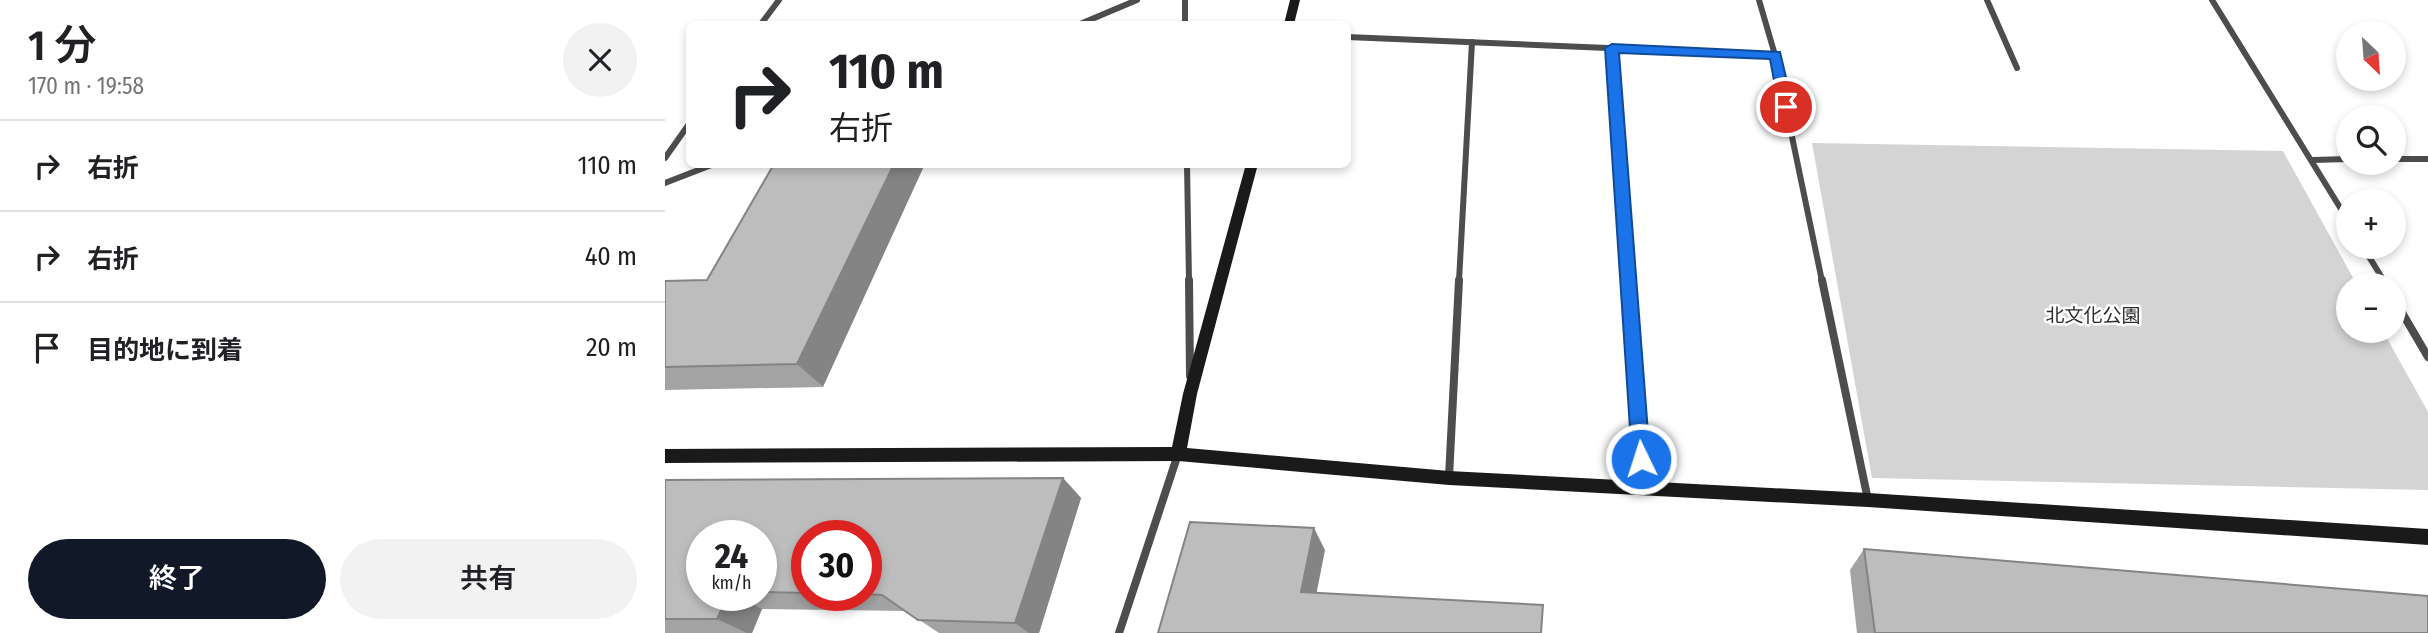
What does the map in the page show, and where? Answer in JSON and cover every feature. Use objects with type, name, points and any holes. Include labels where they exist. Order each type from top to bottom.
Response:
[{"type":"street","points":[[763,21],[779,0]]},
{"type":"street","points":[[1087,21],[1137,0]]},
{"type":"street","points":[[1185,0],[1185,21]]},
{"type":"street","points":[[1290,21],[1295,0]]},
{"type":"street","points":[[1759,0],[1775,55],[1868,500]]},
{"type":"street","points":[[1987,0],[2017,68]]},
{"type":"street","points":[[2213,0],[2336,200]]},
{"type":"street","points":[[1351,37],[1775,55]]},
{"type":"street","points":[[1449,478],[1472,42]]},
{"type":"street","points":[[1612,48],[1643,486]]},
{"type":"street","points":[[665,158],[686,128]]},
{"type":"street","points":[[2312,160],[2336,159]]},
{"type":"street","points":[[2406,159],[2428,159]]},
{"type":"street","points":[[665,183],[704,168]]},
{"type":"street","points":[[1187,168],[1190,394]]},
{"type":"street","points":[[1119,633],[1178,454],[1190,394],[1251,168]]},
{"type":"street","points":[[2406,319],[2428,357]]},
{"type":"street","points":[[665,456],[1178,454],[1449,478],[1643,486],[2428,537]]},
{"type":"green space","name":"北文化公園","points":[[1812,143],[2283,151],[2336,247],[2336,259],[2343,259],[2350,273],[2336,273],[2336,343],[2390,343],[2428,412],[2428,490],[1872,478]]},
{"type":"building","points":[[772,168],[892,168],[797,364],[665,367],[665,281],[707,280]]},
{"type":"building","points":[[1063,478],[1015,623],[918,620],[882,595],[882,520],[791,520],[791,593],[777,592],[777,520],[686,520],[686,611],[721,611],[717,619],[665,619],[665,480]]},
{"type":"building","points":[[1190,522],[1314,528],[1301,592],[1543,605],[1541,633],[1158,633]]},
{"type":"building","points":[[1864,549],[2428,596],[2428,633],[1875,633]]},
{"type":"route","points":[[1641,459],[1612,48],[1775,55],[1786,107]]}]
